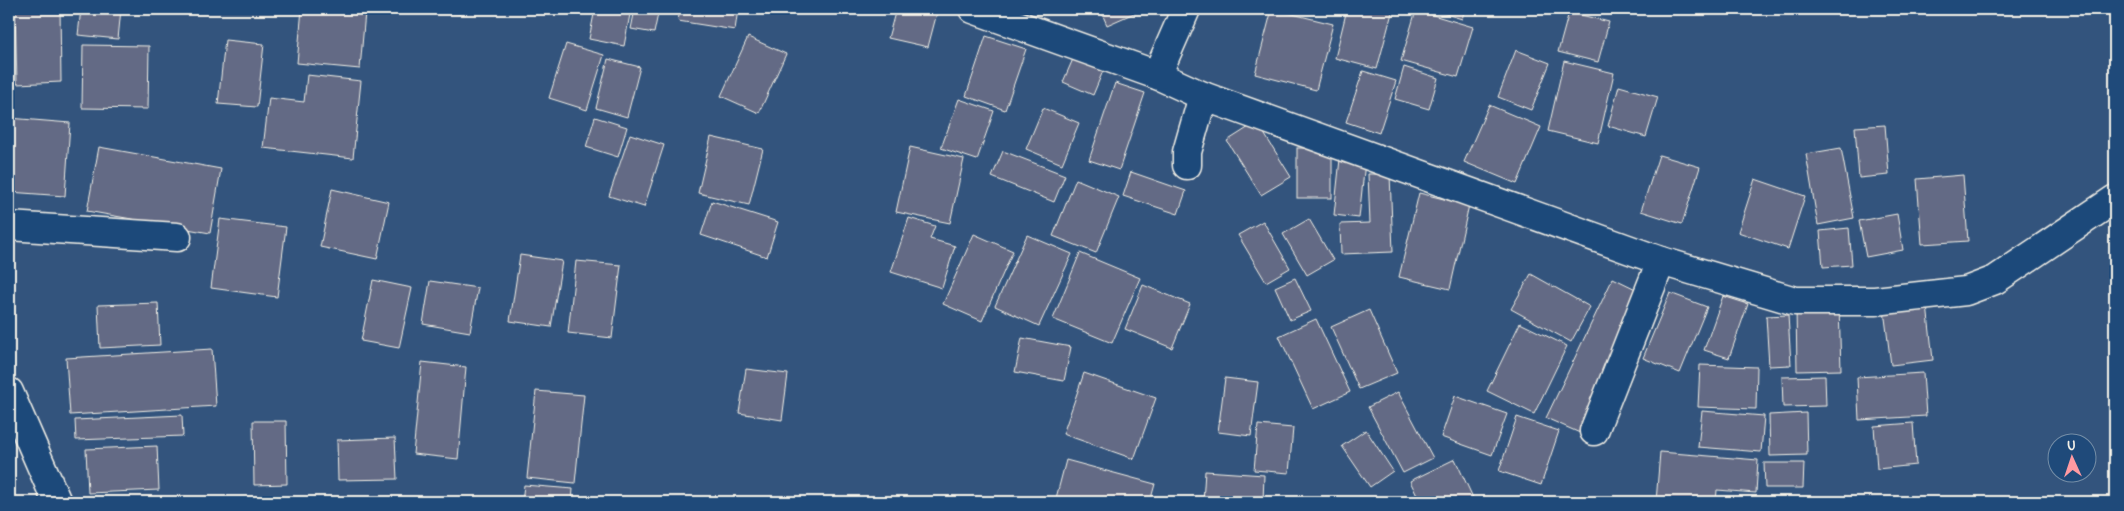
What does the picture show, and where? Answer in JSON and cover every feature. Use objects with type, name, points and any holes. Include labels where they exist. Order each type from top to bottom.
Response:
[{"type":"street","points":[[973,9],[1157,75],[1203,96],[1661,261],[1795,301],[1875,302],[1927,297],[1966,290],[1995,280],[2115,199]]},
{"type":"street","points":[[1157,75],[1186,9]]},
{"type":"street","points":[[1187,165],[1186,152],[1203,96]]},
{"type":"street","points":[[9,226],[177,237]]},
{"type":"street","points":[[1594,431],[1661,261]]},
{"type":"street","points":[[9,392],[57,502]]},
{"type":"building","points":[[15,9],[60,9],[61,82],[17,84]]},
{"type":"building","points":[[81,9],[121,9],[118,39],[78,35]]},
{"type":"building","points":[[302,9],[365,12],[360,69],[297,63]]},
{"type":"building","points":[[415,9],[461,9],[460,14]]},
{"type":"building","points":[[595,9],[631,9],[624,46],[589,39]]},
{"type":"building","points":[[635,9],[659,9],[654,33],[631,29]]},
{"type":"building","points":[[680,9],[738,9],[735,30],[678,21]]},
{"type":"building","points":[[896,9],[938,9],[928,47],[888,38]]},
{"type":"building","points":[[1100,9],[1140,9],[1141,10],[1107,25]]},
{"type":"building","points":[[1272,9],[1333,24],[1316,90],[1255,74]]},
{"type":"building","points":[[1347,9],[1393,9],[1377,69],[1335,58]]},
{"type":"building","points":[[1430,9],[1465,9],[1462,19]]},
{"type":"building","points":[[1416,10],[1473,27],[1458,77],[1401,61]]},
{"type":"building","points":[[1569,12],[1609,22],[1598,62],[1558,52]]},
{"type":"building","points":[[986,36],[1026,49],[1005,110],[966,96]]},
{"type":"building","points":[[748,37],[786,54],[759,113],[721,96]]},
{"type":"building","points":[[225,40],[264,44],[257,107],[218,104]]},
{"type":"building","points":[[566,44],[604,55],[587,110],[549,98]]},
{"type":"building","points":[[83,45],[149,46],[148,109],[82,108]]},
{"type":"building","points":[[1516,50],[1550,63],[1531,110],[1498,97]]},
{"type":"building","points":[[608,59],[640,67],[627,117],[596,108]]},
{"type":"building","points":[[1073,59],[1103,71],[1093,95],[1063,82]]},
{"type":"building","points":[[1564,61],[1614,73],[1598,143],[1548,131]]},
{"type":"building","points":[[1404,67],[1438,78],[1429,109],[1395,99]]},
{"type":"building","points":[[1363,71],[1396,81],[1379,133],[1346,122]]},
{"type":"building","points":[[307,75],[361,81],[353,158],[263,148],[269,98],[304,102]]},
{"type":"building","points":[[1115,83],[1145,93],[1119,170],[1089,160]]},
{"type":"building","points":[[1619,86],[1658,97],[1646,137],[1608,126]]},
{"type":"building","points":[[959,99],[994,111],[977,160],[941,148]]},
{"type":"building","points":[[1489,105],[1541,127],[1517,184],[1464,162]]},
{"type":"building","points":[[1043,108],[1079,123],[1062,164],[1026,149]]},
{"type":"building","points":[[595,117],[627,127],[618,157],[586,147]]},
{"type":"building","points":[[9,118],[70,123],[65,196],[9,192]]},
{"type":"building","points":[[1257,122],[1291,177],[1261,195],[1227,141]]},
{"type":"building","points":[[1885,125],[1889,175],[1859,178],[1855,127]]},
{"type":"building","points":[[630,134],[664,145],[644,207],[609,196]]},
{"type":"building","points":[[711,137],[763,149],[749,205],[698,193]]},
{"type":"building","points":[[99,147],[221,169],[210,233],[87,211]]},
{"type":"building","points":[[910,147],[964,159],[950,223],[896,212]]},
{"type":"building","points":[[1297,148],[1332,148],[1332,198],[1297,198]]},
{"type":"building","points":[[1841,148],[1854,218],[1818,225],[1806,154]]},
{"type":"building","points":[[1003,151],[1065,175],[1054,202],[992,177]]},
{"type":"building","points":[[1659,155],[1700,167],[1682,224],[1641,211]]},
{"type":"building","points":[[1340,159],[1365,162],[1359,218],[1334,215]]},
{"type":"building","points":[[1131,172],[1186,191],[1178,214],[1123,196]]},
{"type":"building","points":[[1368,174],[1390,174],[1393,252],[1341,254],[1340,224],[1370,223]]},
{"type":"building","points":[[1963,175],[1968,241],[1922,244],[1917,179]]},
{"type":"building","points":[[1076,179],[1119,197],[1096,253],[1053,236]]},
{"type":"building","points":[[1755,179],[1805,196],[1788,249],[1738,232]]},
{"type":"building","points":[[332,189],[389,202],[377,259],[320,247]]},
{"type":"building","points":[[1419,193],[1469,205],[1450,289],[1399,277]]},
{"type":"building","points":[[712,201],[778,222],[767,257],[701,235]]},
{"type":"building","points":[[1897,214],[1903,250],[1866,257],[1859,221]]},
{"type":"building","points":[[909,218],[935,226],[930,239],[955,246],[942,288],[891,272]]},
{"type":"building","points":[[220,219],[286,227],[277,297],[211,288]]},
{"type":"building","points":[[1309,219],[1333,260],[1307,275],[1283,234]]},
{"type":"building","points":[[1263,221],[1290,268],[1266,282],[1238,235]]},
{"type":"building","points":[[1849,228],[1852,265],[1823,267],[1820,231]]},
{"type":"building","points":[[974,234],[1013,251],[982,321],[943,304]]},
{"type":"building","points":[[1027,235],[1072,254],[1039,326],[995,306]]},
{"type":"building","points":[[1080,253],[1140,278],[1112,343],[1053,319]]},
{"type":"building","points":[[520,255],[562,261],[551,327],[510,321]]},
{"type":"building","points":[[576,261],[621,265],[612,338],[568,333]]},
{"type":"building","points":[[1531,274],[1590,307],[1571,342],[1511,309]]},
{"type":"building","points":[[1295,278],[1311,311],[1290,320],[1275,287]]},
{"type":"building","points":[[1613,278],[1646,294],[1580,433],[1546,418]]},
{"type":"building","points":[[373,280],[412,288],[399,348],[361,341]]},
{"type":"building","points":[[430,281],[478,288],[470,332],[423,324]]},
{"type":"building","points":[[1143,285],[1190,304],[1172,348],[1125,329]]},
{"type":"building","points":[[1670,293],[1707,307],[1680,373],[1643,358]]},
{"type":"building","points":[[1723,296],[1748,304],[1729,358],[1704,350]]},
{"type":"building","points":[[158,303],[160,345],[100,348],[98,305]]},
{"type":"building","points":[[1927,305],[1933,360],[1891,365],[1884,310]]},
{"type":"building","points":[[1839,306],[1841,370],[1797,371],[1796,307]]},
{"type":"building","points":[[1369,310],[1397,373],[1359,389],[1331,327]]},
{"type":"building","points":[[1788,315],[1791,365],[1769,366],[1766,316]]},
{"type":"building","points":[[1316,319],[1350,392],[1313,409],[1279,336]]},
{"type":"building","points":[[1520,323],[1567,346],[1534,414],[1487,391]]},
{"type":"building","points":[[1022,338],[1071,347],[1064,381],[1015,372]]},
{"type":"building","points":[[212,349],[216,406],[70,415],[66,358]]},
{"type":"building","points":[[422,362],[466,367],[458,459],[413,454]]},
{"type":"building","points":[[1700,365],[1757,367],[1756,409],[1698,407]]},
{"type":"building","points":[[746,369],[788,374],[782,420],[739,413]]},
{"type":"building","points":[[1084,373],[1156,398],[1134,459],[1063,434]]},
{"type":"building","points":[[1923,373],[1926,416],[1859,420],[1857,377]]},
{"type":"building","points":[[1825,376],[1826,406],[1783,407],[1782,377]]},
{"type":"building","points":[[1225,378],[1258,382],[1251,436],[1218,432]]},
{"type":"building","points":[[536,391],[584,395],[575,483],[527,478]]},
{"type":"building","points":[[1398,392],[1433,458],[1403,473],[1368,407]]},
{"type":"building","points":[[1455,396],[1507,414],[1492,455],[1441,437]]},
{"type":"building","points":[[1702,411],[1764,416],[1761,452],[1698,447]]},
{"type":"building","points":[[1806,413],[1807,455],[1770,456],[1769,415]]},
{"type":"building","points":[[182,415],[183,436],[76,440],[75,420]]},
{"type":"building","points":[[1517,417],[1559,431],[1541,485],[1499,471]]},
{"type":"building","points":[[253,421],[286,421],[287,484],[254,485]]},
{"type":"building","points":[[1913,423],[1916,465],[1877,469],[1874,426]]},
{"type":"building","points":[[1258,425],[1293,428],[1289,473],[1254,470]]},
{"type":"building","points":[[1366,430],[1393,471],[1370,487],[1342,446]]},
{"type":"building","points":[[395,438],[397,479],[338,480],[337,440]]},
{"type":"building","points":[[157,446],[159,490],[88,493],[86,449]]},
{"type":"building","points":[[1660,452],[1758,460],[1756,493],[1717,490],[1716,502],[1656,502]]},
{"type":"building","points":[[1455,459],[1475,502],[1420,502],[1410,481]]},
{"type":"building","points":[[1066,460],[1155,484],[1150,502],[1055,502]]},
{"type":"building","points":[[1764,463],[1804,463],[1803,488],[1765,488]]},
{"type":"building","points":[[1205,471],[1264,475],[1263,502],[1203,502]]},
{"type":"building","points":[[524,485],[573,489],[572,502],[522,502]]}]
